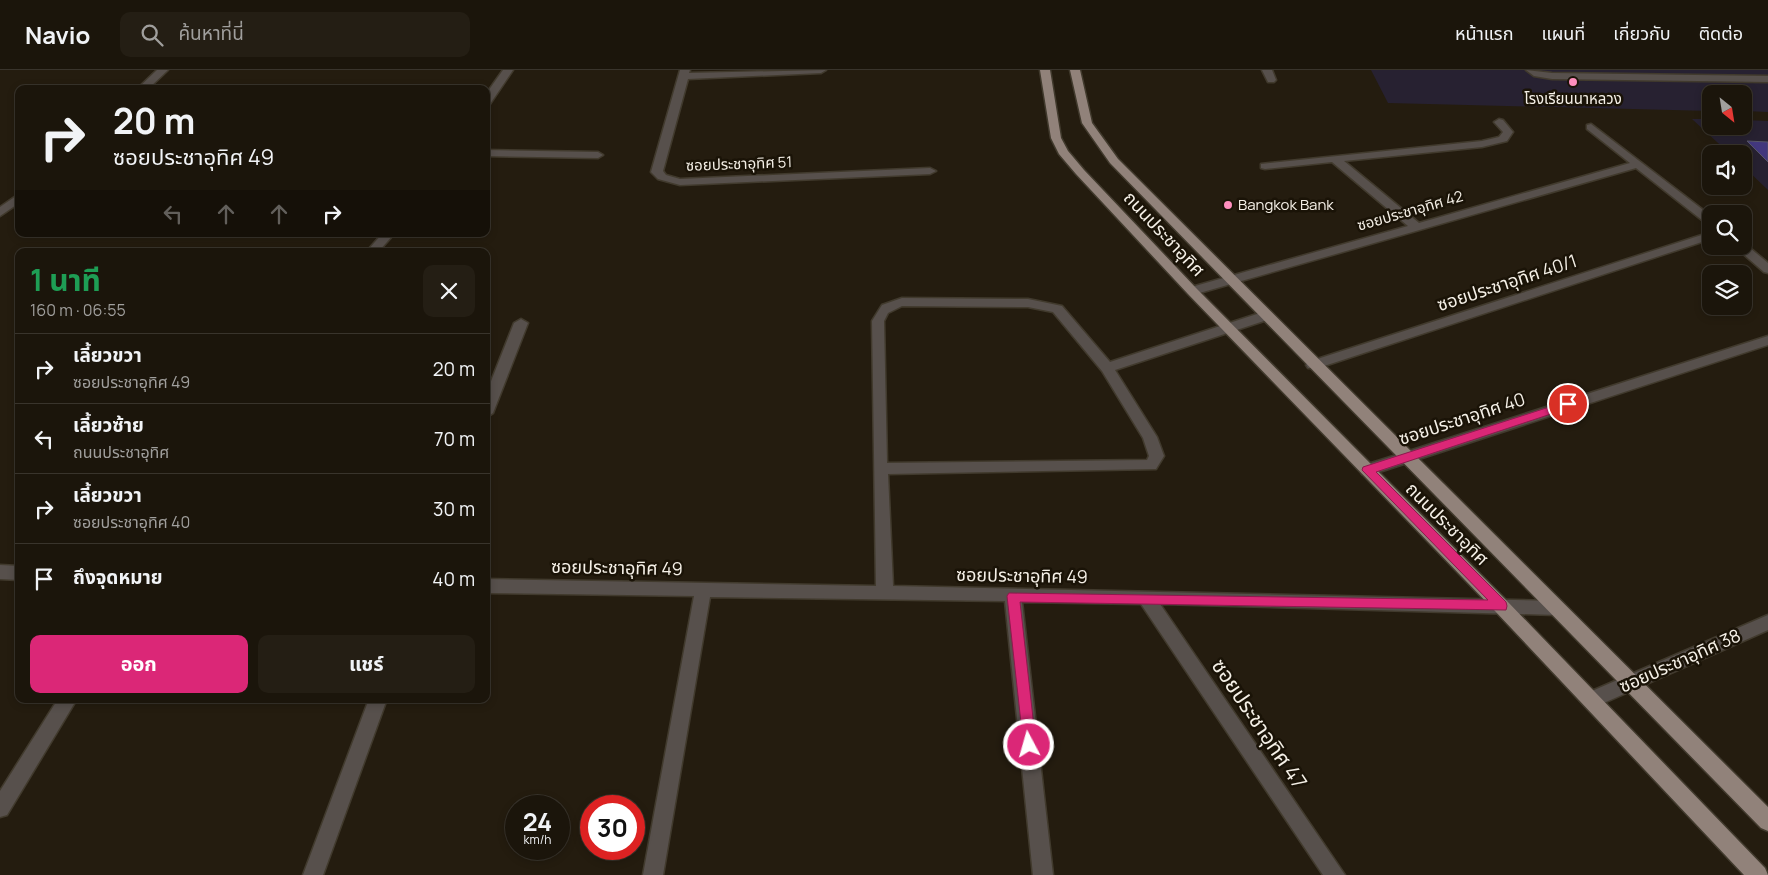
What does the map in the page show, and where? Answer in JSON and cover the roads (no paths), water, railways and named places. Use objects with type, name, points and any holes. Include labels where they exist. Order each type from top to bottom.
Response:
[{"type":"main road","name":"ถนนประชาอุทิศ","points":[[1044,70],[1052,124],[1063,152],[1192,291],[1501,606],[1758,875]]},
{"type":"main road","name":"ถนนประชาอุทิศ","points":[[1075,70],[1082,108],[1094,135],[1114,162],[1264,316],[1557,608],[1768,822]]},
{"type":"street","points":[[146,85],[163,70]]},
{"type":"street","points":[[490,96],[508,70]]},
{"type":"street","points":[[684,73],[821,70]]},
{"type":"street","points":[[1267,70],[1271,80]]},
{"type":"street","points":[[1531,70],[1537,74],[1552,76],[1768,79]]},
{"type":"street","name":"ซอยประชาอุทิศ 51","points":[[684,73],[657,172],[662,177],[680,182],[930,171]]},
{"type":"street","points":[[1265,166],[1497,142],[1504,139],[1508,132],[1499,122]]},
{"type":"street","points":[[1591,126],[1702,215]]},
{"type":"street","points":[[490,153],[598,156]]},
{"type":"street","points":[[1335,159],[1416,226]]},
{"type":"street","name":"ซอยประชาอุทิศ 42","points":[[1192,291],[1638,164]]},
{"type":"street","points":[[0,213],[15,200]]},
{"type":"street","points":[[376,248],[385,237]]},
{"type":"street","name":"ซอยประชาอุทิศ 40/1","points":[[1313,364],[1702,238]]},
{"type":"street","points":[[1751,255],[1768,269]]},
{"type":"street","points":[[880,469],[1152,465],[1157,456],[1150,437],[1107,368],[1063,313],[1048,306],[1028,303],[902,302],[888,307],[880,312],[878,321],[880,469],[885,593]]},
{"type":"street","points":[[1107,368],[1264,316]]},
{"type":"street","points":[[490,403],[521,323]]},
{"type":"street","name":"ซอยประชาอุทิศ 40","points":[[1368,470],[1768,340]]},
{"type":"street","points":[[0,572],[15,572]]},
{"type":"street","name":"ซอยประชาอุทิศ 49","points":[[490,586],[1146,597],[1557,608]]},
{"type":"street","points":[[653,875],[704,590]]},
{"type":"street","points":[[1013,596],[1043,875]]},
{"type":"street","name":"ซอยประชาอุทิศ 47","points":[[1146,597],[1335,875]]},
{"type":"street","name":"ซอยประชาอุทิศ 38","points":[[1591,700],[1768,622]]},
{"type":"street","points":[[0,808],[66,703]]},
{"type":"street","points":[[313,875],[377,703]]},
{"type":"place","name":"โรงเรียนนาหลวง","points":[[1573,82]]},
{"type":"place","name":"Bangkok Bank","points":[[1228,205]]}]
